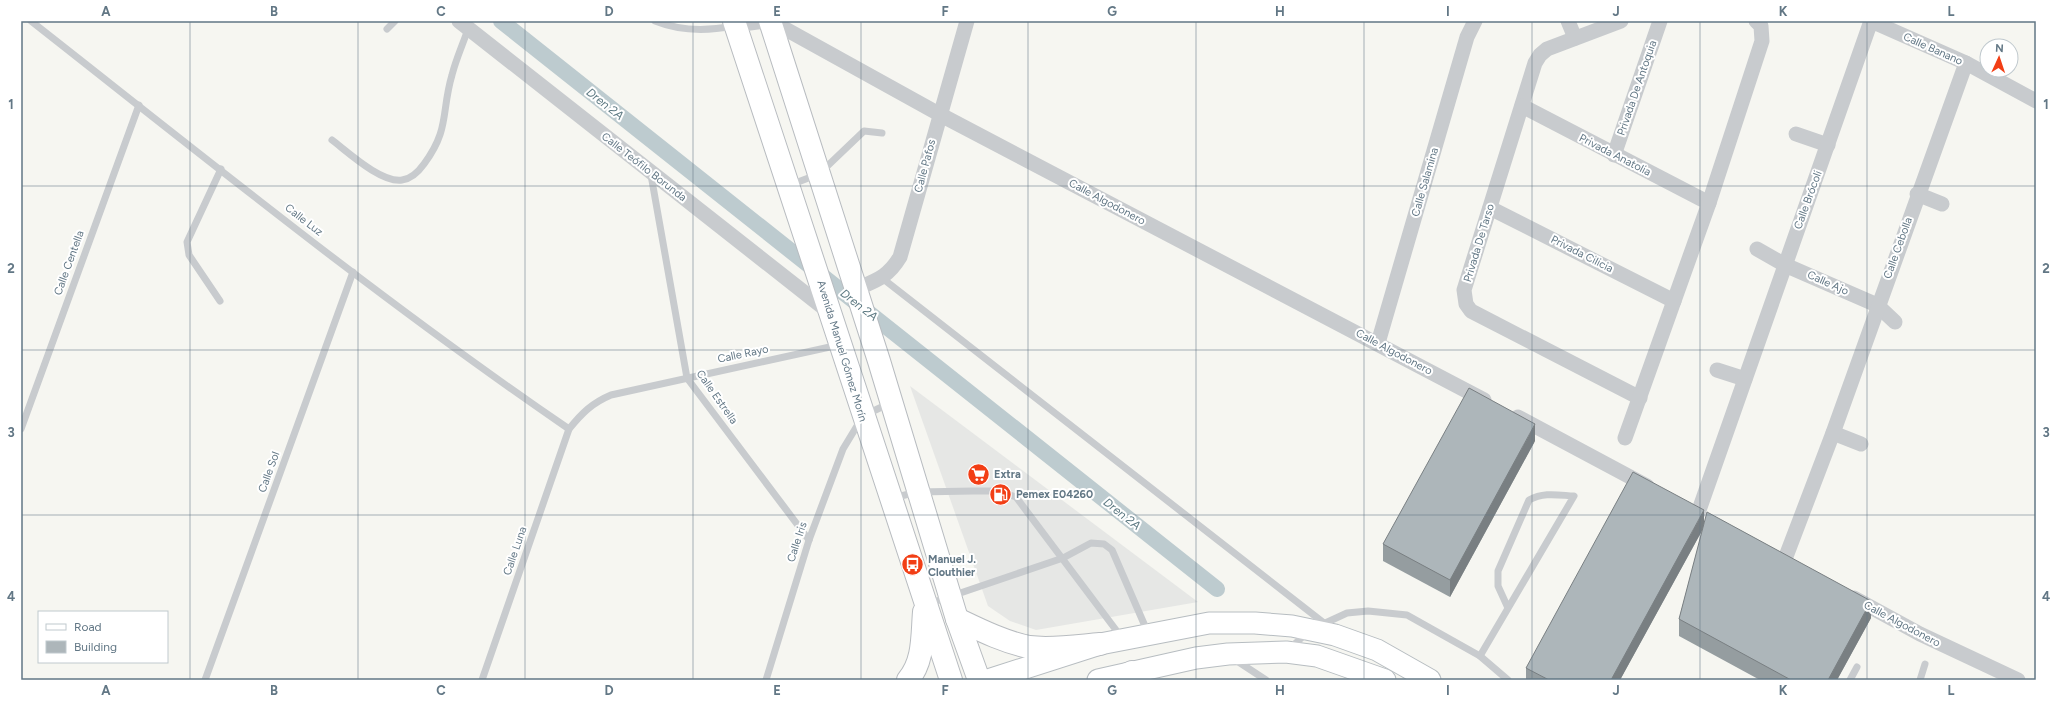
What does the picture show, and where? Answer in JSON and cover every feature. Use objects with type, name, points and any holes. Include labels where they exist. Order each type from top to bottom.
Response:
[{"type":"main road","points":[[771,21],[879,361],[957,619],[979,680]]},
{"type":"main road","name":"Avenida Manuel Gómez Morín","points":[[734,23],[819,276],[839,345],[951,680]]},
{"type":"main road","points":[[908,680],[914,673],[921,658],[925,605]]},
{"type":"main road","points":[[957,619],[993,636],[1029,647],[1052,648],[1100,644],[1209,623],[1255,623],[1317,627],[1377,650],[1430,680]]},
{"type":"main road","points":[[988,680],[1100,644]]},
{"type":"main road","points":[[1098,680],[1124,676],[1196,658],[1228,654],[1286,652],[1317,656],[1385,680]]},
{"type":"street","points":[[734,23],[766,21]]},
{"type":"street","name":"Calle Algodonero","points":[[771,21],[940,114],[1663,494]]},
{"type":"street","name":"Calle Pafos","points":[[858,296],[892,270],[900,257],[967,21]]},
{"type":"street","name":"Calle Salamina","points":[[1378,343],[1467,37],[1475,21]]},
{"type":"street","points":[[1568,21],[1575,38]]},
{"type":"street","name":"Privada De Tarso","points":[[1621,21],[1594,25],[1575,38],[1547,49],[1540,55],[1535,63],[1464,290],[1466,304],[1471,311],[1640,398]]},
{"type":"street","name":"Privada De Antoquia","points":[[1614,154],[1660,21]]},
{"type":"street","points":[[1626,438],[1708,203],[1762,41],[1761,26],[1756,21]]},
{"type":"street","name":"Calle Banano","points":[[1871,21],[1966,63],[2036,102]]},
{"type":"street","name":"Calle Brócoli","points":[[1698,513],[1871,21]]},
{"type":"street","name":"Calle Teófilo Borunda","points":[[464,25],[829,312]]},
{"type":"street","name":"Calle Cebolla","points":[[1771,552],[1791,563],[1832,433],[1917,194],[1966,63]]},
{"type":"street","name":"Privada Anatolia","points":[[1522,106],[1708,203]]},
{"type":"street","points":[[1796,134],[1828,145]]},
{"type":"street","points":[[1917,194],[1942,204]]},
{"type":"street","name":"Privada Cilicia","points":[[1490,208],[1674,301]]},
{"type":"street","name":"Calle Ajo","points":[[1757,249],[1785,265],[1877,305],[1895,322]]},
{"type":"street","points":[[1718,370],[1745,379]]},
{"type":"street","points":[[1832,433],[1861,444]]},
{"type":"street","points":[[1684,505],[1711,520]]},
{"type":"street","name":"Calle Algodonero","points":[[1842,591],[1920,634],[2018,680]]},
{"type":"lane","name":"Calle Luz","points":[[31,21],[353,272],[524,398],[569,429]]},
{"type":"lane","points":[[387,29],[395,21]]},
{"type":"lane","points":[[656,21],[663,24],[699,30],[716,30],[734,23]]},
{"type":"lane","points":[[332,140],[370,169],[387,177],[402,180],[419,171],[435,149],[442,135],[452,75],[464,25]]},
{"type":"lane","name":"Calle Centella","points":[[21,429],[139,105]]},
{"type":"lane","points":[[789,186],[820,174],[860,134],[870,130],[882,133]]},
{"type":"lane","points":[[220,301],[189,255],[188,242],[221,169]]},
{"type":"lane","name":"Calle Estrella","points":[[651,172],[687,378],[808,540]]},
{"type":"lane","name":"Calle Sol","points":[[205,680],[353,272]]},
{"type":"lane","points":[[882,278],[1317,627]]},
{"type":"lane","name":"Calle Rayo","points":[[569,429],[582,412],[596,402],[611,395],[839,345]]},
{"type":"lane","points":[[863,416],[891,402]]},
{"type":"lane","name":"Calle Iris","points":[[766,680],[808,540],[843,450],[863,416]]},
{"type":"lane","name":"Calle Luna","points":[[482,680],[569,429]]},
{"type":"lane","points":[[890,498],[918,492],[998,491],[1016,497],[1124,640]]},
{"type":"lane","points":[[1480,656],[1574,496],[1548,494],[1538,495],[1528,500],[1498,571],[1498,586],[1508,608]]},
{"type":"lane","points":[[925,605],[1063,558],[1091,543],[1104,544],[1112,550],[1149,635]]},
{"type":"lane","points":[[1286,652],[1317,627],[1347,613],[1368,611],[1407,615],[1480,656],[1508,680]]},
{"type":"lane","points":[[1228,654],[1266,680]]},
{"type":"lane","points":[[1920,680],[1925,664]]},
{"type":"lane","points":[[1850,680],[1857,667]]},
{"type":"shaded area","name":"Pemex E04260","points":[[910,386],[1198,602],[1036,630],[1010,621],[988,606]]},
{"type":"building","points":[[1469,388],[1535,424],[1450,580],[1383,544]]},
{"type":"building","points":[[1633,472],[1704,510],[1611,680],[1549,680],[1526,668]]},
{"type":"building","points":[[1707,512],[1871,601],[1828,680],[1791,680],[1679,619]]},
{"type":"waterway","name":"Dren 2A","points":[[501,21],[1217,589]]},
{"type":"place","name":"Extra","points":[[978,474]]},
{"type":"place","name":"Pemex E04260","points":[[1001,494]]},
{"type":"place","name":"Manuel J. Clouthier","points":[[912,565]]}]
